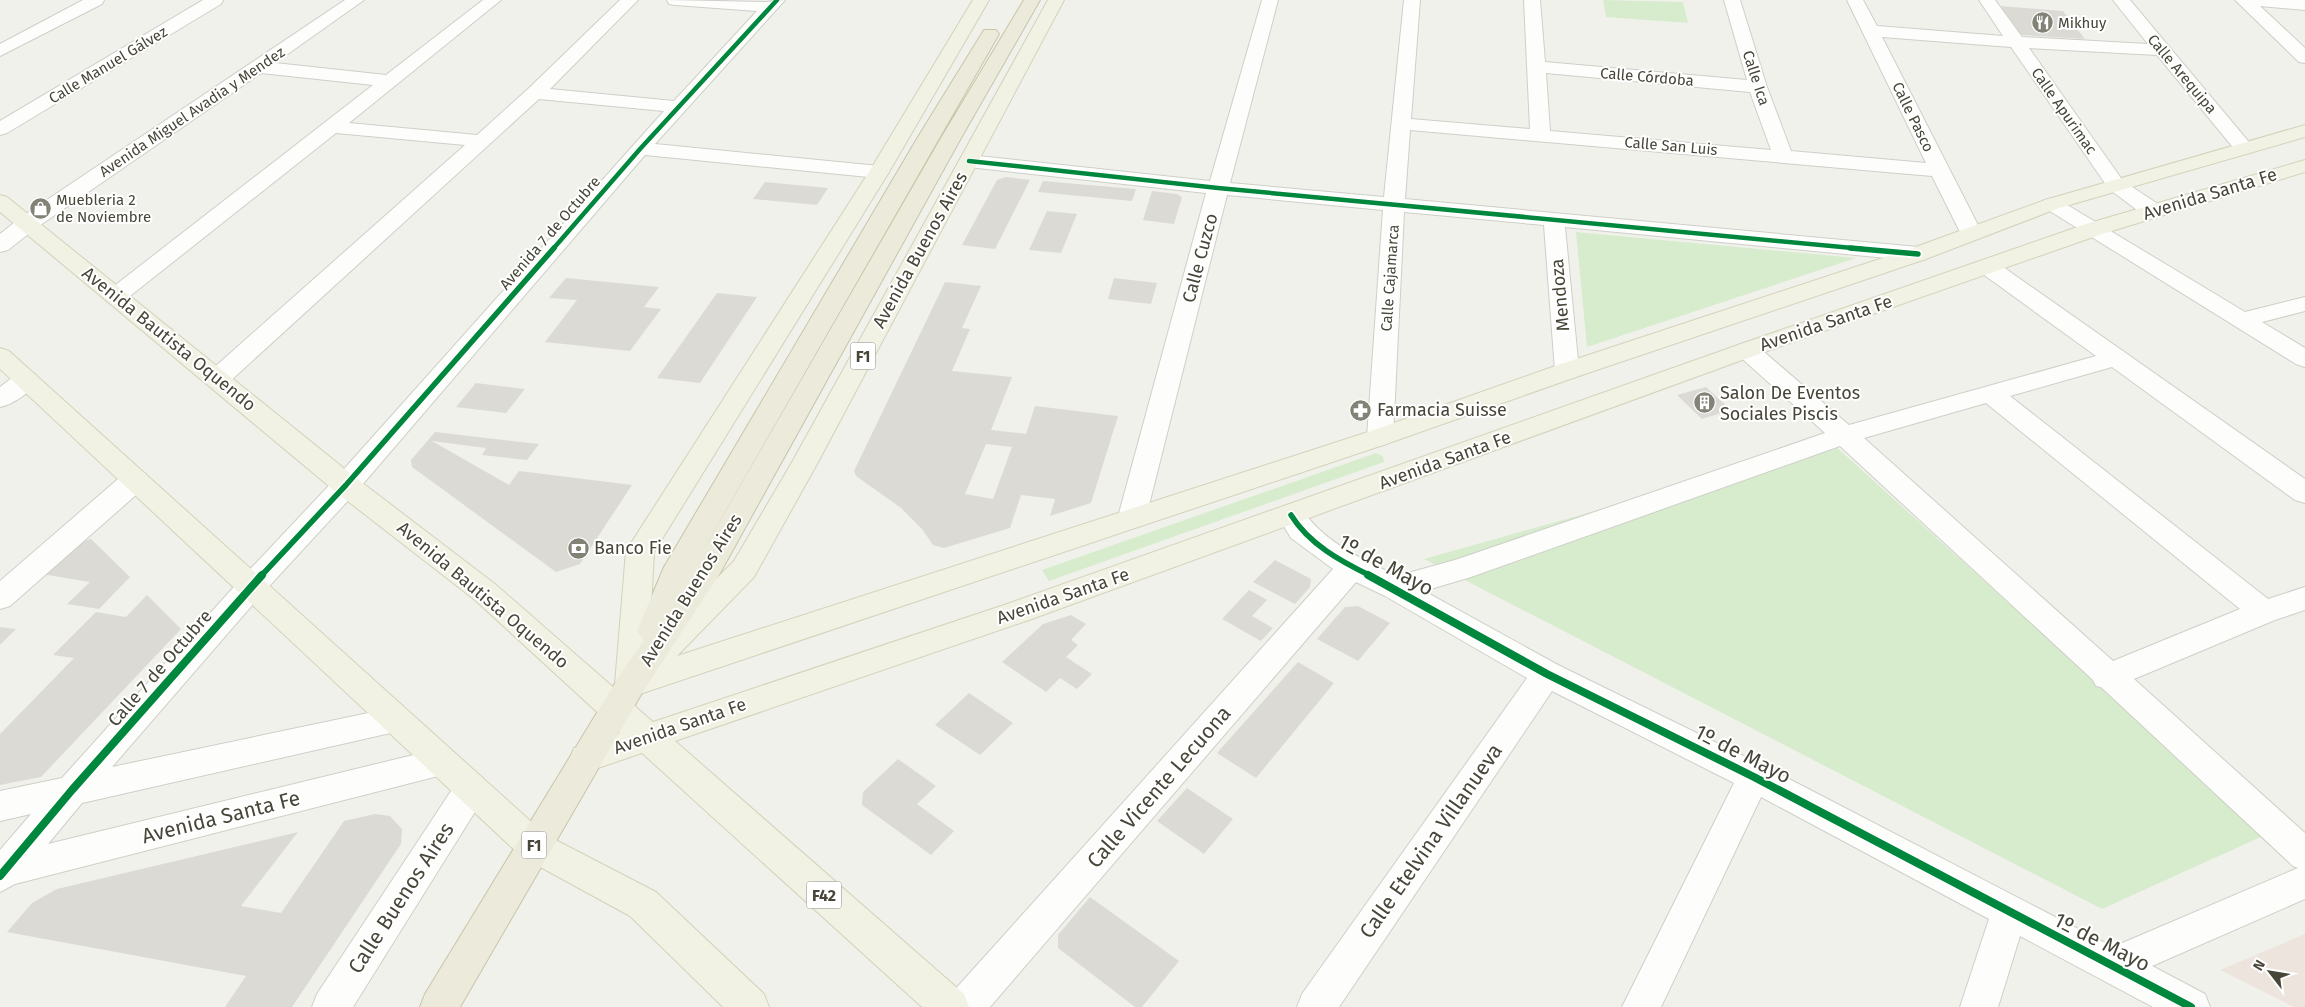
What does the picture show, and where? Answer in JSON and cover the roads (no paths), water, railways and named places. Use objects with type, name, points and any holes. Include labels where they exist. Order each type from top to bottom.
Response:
[{"type":"highway","name":"Avenida Buenos Aires","points":[[624,696],[678,567],[928,137],[1011,0]]},
{"type":"highway","name":"Avenida Buenos Aires","points":[[439,1007],[624,696],[709,567],[951,138],[1032,0]]},
{"type":"main road","name":"Avenida Buenos Aires","points":[[624,696],[640,551],[879,172],[981,0]]},
{"type":"main road","name":"Avenida Buenos Aires","points":[[624,696],[744,569],[804,464],[1056,0]]},
{"type":"main road","name":"Avenida Santa Fe","points":[[624,696],[1132,517],[1380,437],[1567,371],[1918,254],[2052,204],[2305,131]]},
{"type":"main road","name":"Avenida Santa Fe","points":[[586,758],[1018,612],[1747,350],[2094,229],[2305,166]]},
{"type":"main road","name":"Avenida Bautista Oquendo","points":[[0,201],[346,485],[624,696],[647,736],[950,1007]]},
{"type":"main road","points":[[0,356],[534,846],[643,904],[750,1007]]},
{"type":"street","points":[[0,51],[96,0]]},
{"type":"street","name":"Calle Manuel Gálvez","points":[[0,129],[215,0]]},
{"type":"street","name":"Avenida Miguel Avadia y Mendez","points":[[0,245],[28,223],[356,0]]},
{"type":"street","points":[[116,296],[493,0]]},
{"type":"street","points":[[218,378],[535,94],[630,0]]},
{"type":"street","points":[[675,0],[774,4]]},
{"type":"street","name":"Calle Cuzco","points":[[1132,517],[1218,188],[1270,0]]},
{"type":"street","name":"Calle Cajamarca","points":[[1380,437],[1394,204],[1403,124],[1412,0]]},
{"type":"street","points":[[1532,0],[1540,134]]},
{"type":"street","name":"Calle Ica","points":[[1732,0],[1758,88],[1783,156]]},
{"type":"street","name":"Calle Pasco","points":[[1854,0],[1971,233]]},
{"type":"street","name":"Calle Apurimac","points":[[1987,0],[2116,186],[2153,210]]},
{"type":"street","name":"Calle Arequipa","points":[[2121,0],[2243,148]]},
{"type":"street","points":[[2243,0],[2305,5]]},
{"type":"street","points":[[2243,0],[2305,58]]},
{"type":"street","name":"Avenida 7 de Octubre","points":[[346,485],[640,149],[774,4]]},
{"type":"street","points":[[1870,31],[2162,50]]},
{"type":"street","name":"Calle Córdoba","points":[[1536,67],[1758,88]]},
{"type":"street","points":[[258,68],[390,81]]},
{"type":"street","points":[[535,94],[680,107]]},
{"type":"street","name":"Calle San Luis","points":[[1403,124],[1540,134],[1939,170]]},
{"type":"street","points":[[333,126],[482,141]]},
{"type":"street","points":[[640,149],[879,172]]},
{"type":"street","points":[[969,161],[1218,188],[1918,254]]},
{"type":"street","points":[[2052,204],[2305,359]]},
{"type":"street","name":"Mendoza","points":[[1554,219],[1567,371]]},
{"type":"street","points":[[1988,267],[2305,493]]},
{"type":"street","points":[[2243,320],[2305,304]]},
{"type":"street","points":[[1747,350],[1844,435],[2107,677],[2305,855]]},
{"type":"street","points":[[1395,588],[1461,570],[1844,435],[2116,358]]},
{"type":"street","points":[[0,399],[26,380]]},
{"type":"street","points":[[1991,394],[2264,612]]},
{"type":"street","points":[[0,598],[135,480]]},
{"type":"street","name":"Calle 7 de Octubre","points":[[1,873],[251,587],[346,485]]},
{"type":"street","name":"1º de Mayo","points":[[1291,515],[1301,531],[1318,545],[1352,567],[1395,588],[1547,674],[1754,777],[2009,913],[2114,965],[2192,1007]]},
{"type":"street","name":"Calle Vicente Lecuona","points":[[965,1007],[1352,567]]},
{"type":"street","points":[[2107,677],[2264,612],[2305,598]]},
{"type":"street","name":"Calle Etelvina Villanueva","points":[[1316,1007],[1547,674]]},
{"type":"street","points":[[0,806],[397,720]]},
{"type":"street","name":"Avenida Santa Fe","points":[[1,873],[442,762]]},
{"type":"street","points":[[1641,1007],[1754,777]]},
{"type":"street","name":"Calle Buenos Aires","points":[[331,1007],[471,789]]},
{"type":"street","points":[[2114,965],[2305,882]]},
{"type":"street","points":[[1979,1007],[2009,913]]},
{"type":"place","name":"Mikhuy","points":[[2042,23]]},
{"type":"place","name":"Muebleria 2 de Noviembre","points":[[40,209]]},
{"type":"place","name":"Salon De Eventos Sociales Piscis","points":[[1704,403]]},
{"type":"place","name":"Farmacia Suisse","points":[[1361,410]]},
{"type":"place","name":"Banco Fie","points":[[578,548]]}]
